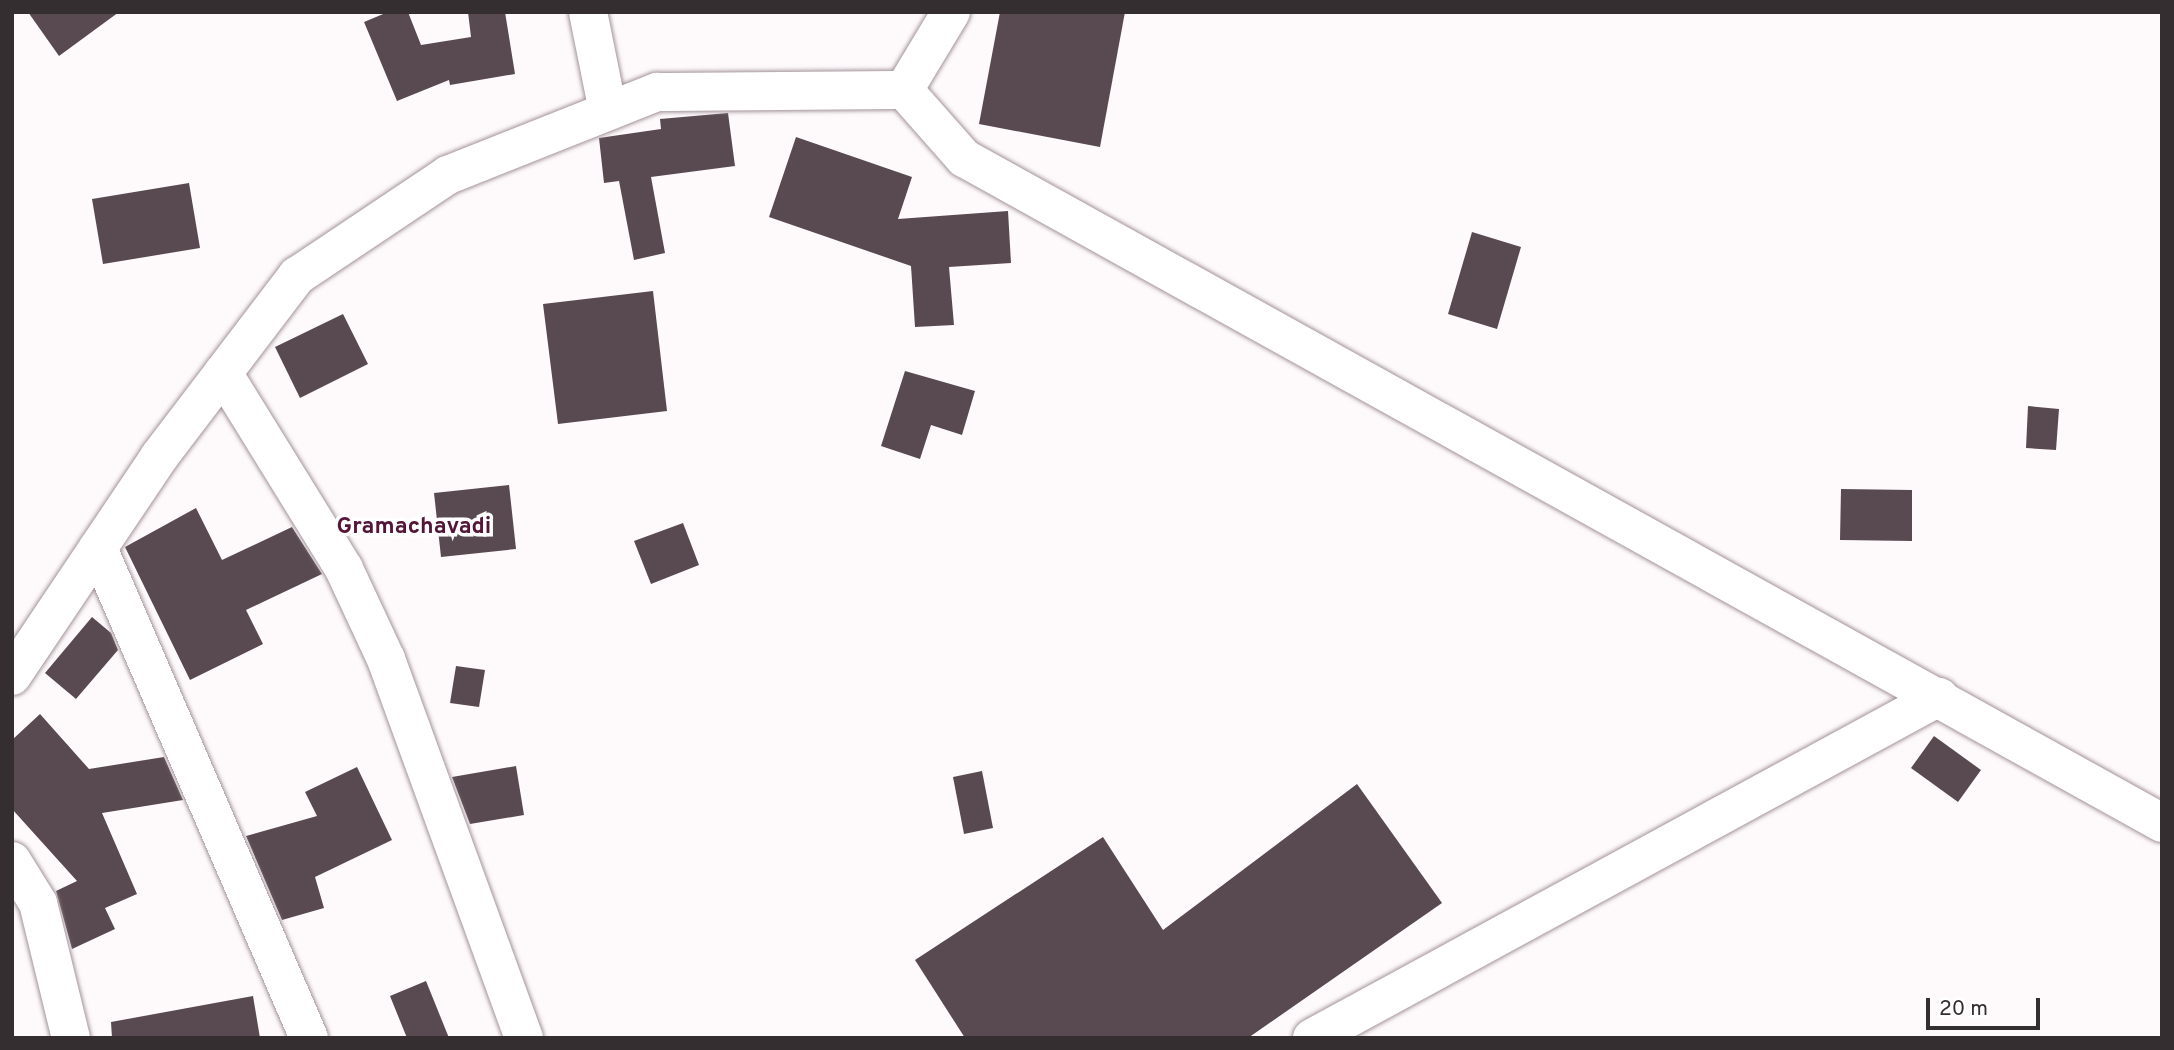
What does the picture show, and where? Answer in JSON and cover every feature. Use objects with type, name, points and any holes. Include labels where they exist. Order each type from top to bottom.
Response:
[{"type":"street","points":[[588,12],[608,111]]},
{"type":"street","points":[[904,90],[951,12]]},
{"type":"street","points":[[12,676],[98,548],[223,373],[297,276],[448,175],[657,92],[904,90],[964,158],[2162,823]]},
{"type":"street","points":[[223,373],[344,569],[386,659],[524,1038]]},
{"type":"street","points":[[98,548],[309,1038]]},
{"type":"street","points":[[1312,1038],[1939,697]]},
{"type":"street","points":[[12,861],[38,903],[71,1038]]},
{"type":"building","points":[[28,12],[119,12],[59,56]]},
{"type":"building","points":[[388,12],[408,12],[421,45],[471,37],[468,12],[505,12],[515,74],[450,85],[449,80],[397,101],[364,22]]},
{"type":"building","points":[[1000,12],[1125,12],[1100,147],[979,124]]},
{"type":"building","points":[[728,113],[735,166],[651,177],[665,253],[634,260],[619,181],[604,183],[599,138],[661,129],[660,119]]},
{"type":"building","points":[[796,137],[912,177],[898,219],[1008,211],[1011,263],[949,267],[954,325],[915,327],[911,266],[769,217]]},
{"type":"building","points":[[189,183],[200,248],[103,264],[92,199]]},
{"type":"building","points":[[1472,232],[1521,247],[1497,329],[1448,314]]},
{"type":"building","points":[[653,291],[667,411],[558,424],[543,304]]},
{"type":"building","points":[[343,314],[368,364],[300,398],[275,347]]},
{"type":"building","points":[[905,371],[975,391],[962,435],[931,425],[920,459],[881,446]]},
{"type":"building","points":[[2028,406],[2059,409],[2056,450],[2026,448]]},
{"type":"building","points":[[509,485],[516,549],[441,557],[434,493]]},
{"type":"building","points":[[1841,489],[1912,490],[1912,541],[1840,540]]},
{"type":"building","points":[[196,508],[222,560],[292,527],[322,574],[246,610],[263,644],[190,680],[125,547]]},
{"type":"building","points":[[683,523],[699,565],[651,584],[634,541]]},
{"type":"building","points":[[92,617],[111,633],[118,650],[76,699],[45,673]]},
{"type":"building","points":[[456,666],[485,670],[479,707],[450,703]]},
{"type":"building","points":[[40,714],[89,769],[164,757],[183,800],[102,813],[137,894],[105,908],[115,929],[72,949],[56,891],[77,881],[12,809],[12,740]]},
{"type":"building","points":[[1934,736],[1981,770],[1958,802],[1911,768]]},
{"type":"building","points":[[516,766],[524,815],[470,824],[452,777]]},
{"type":"building","points":[[357,767],[392,840],[315,877],[324,908],[282,920],[246,836],[317,816],[305,792]]},
{"type":"building","points":[[982,771],[993,828],[964,834],[953,777]]},
{"type":"building","points":[[1357,784],[1442,903],[1248,1038],[965,1038],[915,960],[1103,837],[1163,930]]},
{"type":"building","points":[[426,981],[449,1038],[407,1038],[390,996]]},
{"type":"building","points":[[253,996],[260,1038],[112,1038],[111,1022]]},
{"type":"district","name":"Gramachavadi","points":[[414,528]]}]
